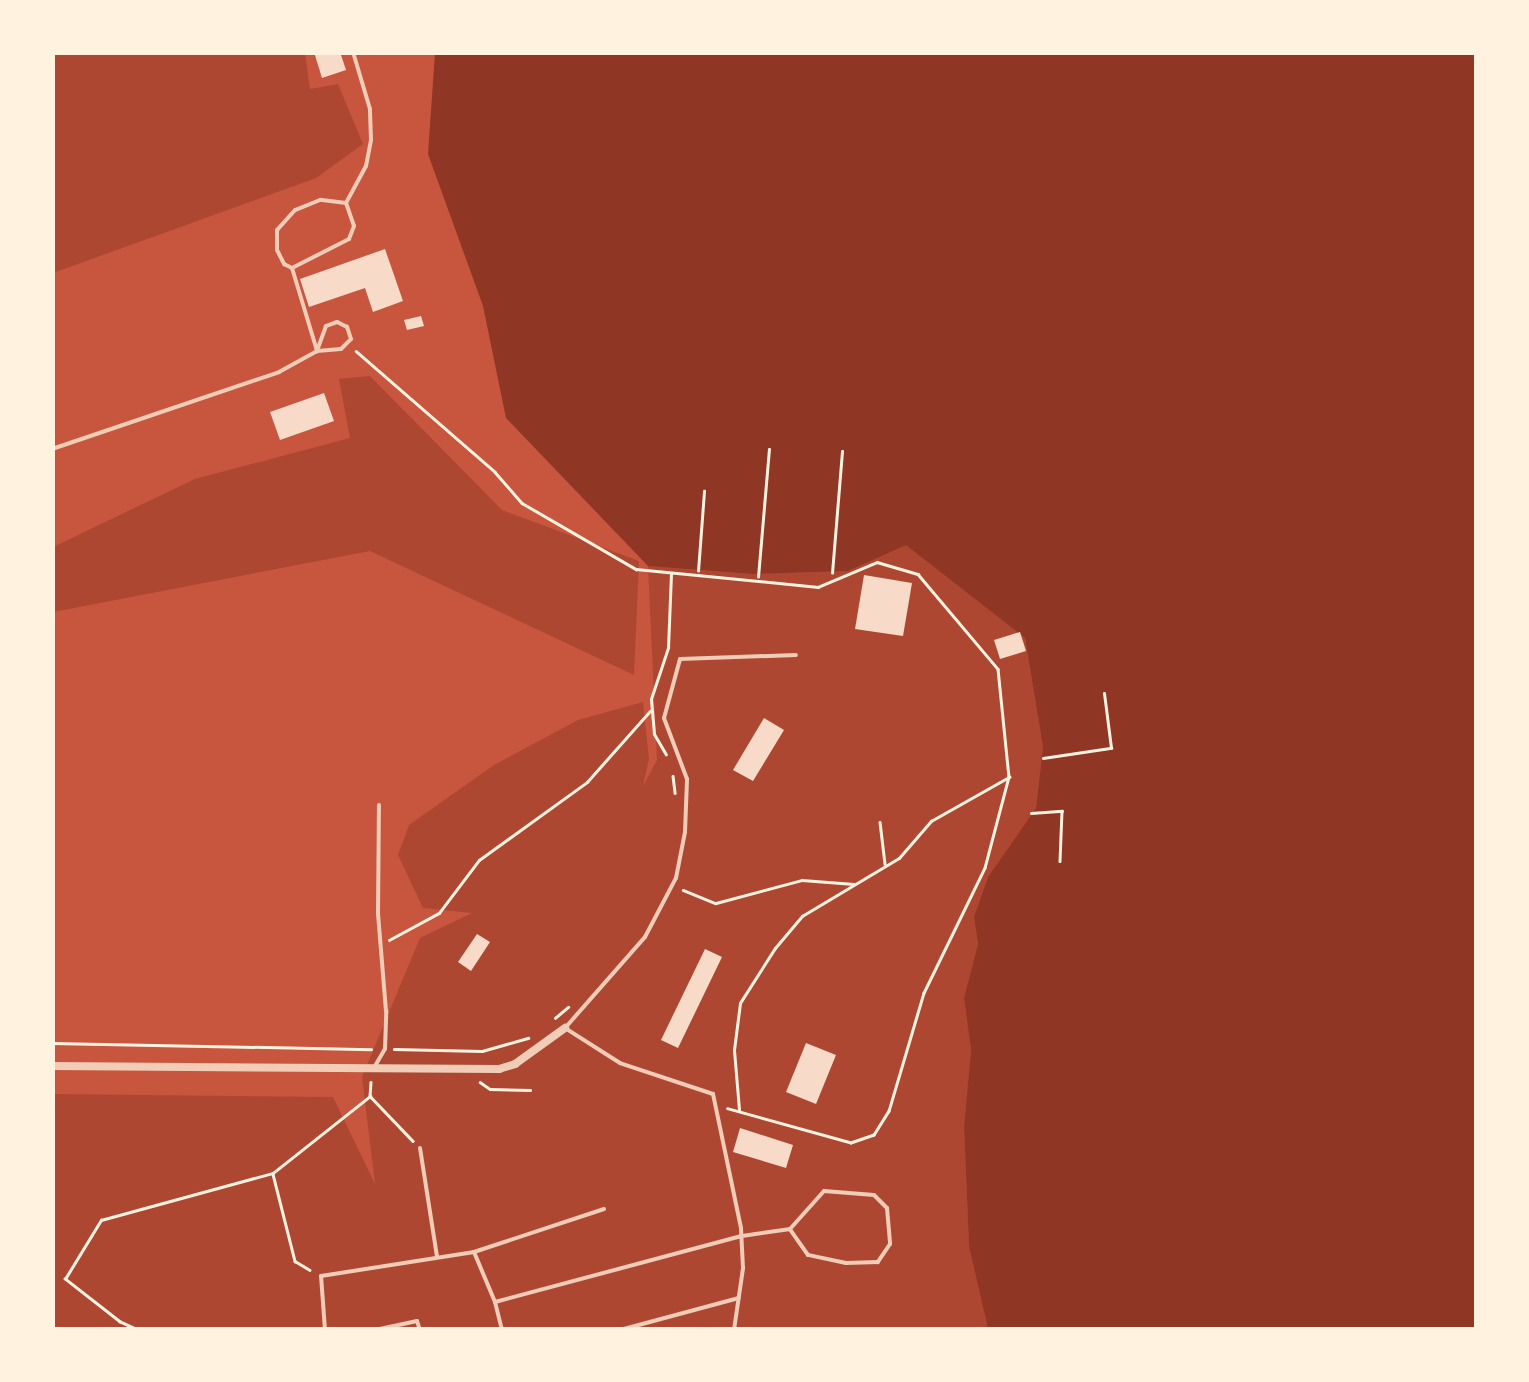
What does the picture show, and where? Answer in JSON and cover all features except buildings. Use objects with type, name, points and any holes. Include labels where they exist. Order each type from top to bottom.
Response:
[{"type":"street","points":[[52,1066],[499,1069],[515,1064],[564,1028]]},
{"type":"lane","points":[[292,268],[349,240],[354,226],[346,203],[366,166],[371,140],[370,109],[353,52]]},
{"type":"lane","points":[[317,350],[292,268],[284,264],[277,250],[282,221],[320,200],[346,203]]},
{"type":"lane","points":[[52,448],[279,372],[317,350],[348,344],[348,327],[333,322],[323,332],[317,350]]},
{"type":"lane","points":[[734,1330],[742,1236],[713,1094],[702,1086],[620,1062],[564,1028],[645,936],[673,886],[686,832],[687,779],[664,718],[680,659],[796,656]]},
{"type":"lane","points":[[372,1070],[386,1049],[380,805]]},
{"type":"lane","points":[[420,1148],[437,1257]]},
{"type":"lane","points":[[495,1302],[742,1236],[790,1229],[824,1191],[874,1195],[887,1208],[890,1244],[878,1262],[846,1263],[808,1255],[790,1229]]},
{"type":"lane","points":[[325,1330],[322,1276],[474,1252],[604,1209]]},
{"type":"lane","points":[[474,1252],[502,1330]]},
{"type":"lane","points":[[620,1330],[739,1298]]},
{"type":"lane","points":[[375,1330],[417,1321],[420,1330]]},
{"type":"path","points":[[348,344],[494,472],[522,504],[636,569],[818,587],[877,562],[918,574],[998,669],[1010,777],[985,868],[924,993],[889,1111],[874,1136],[851,1143],[717,1106]]},
{"type":"path","points":[[758,577],[769,448]]},
{"type":"path","points":[[832,573],[842,451]]},
{"type":"path","points":[[698,571],[704,491]]},
{"type":"path","points":[[670,760],[654,734],[652,710],[668,648],[671,573]]},
{"type":"path","points":[[1043,758],[1111,748],[1104,693]]},
{"type":"path","points":[[381,944],[439,913],[478,860],[587,782],[652,710]]},
{"type":"path","points":[[672,767],[675,794]]},
{"type":"path","points":[[739,1111],[734,1050],[740,1002],[802,916],[898,858],[930,821],[1010,777]]},
{"type":"path","points":[[1030,813],[1062,811],[1060,861]]},
{"type":"path","points":[[880,822],[885,865]]},
{"type":"path","points":[[673,886],[716,903],[802,880],[856,884]]},
{"type":"path","points":[[544,1026],[575,1000]]},
{"type":"path","points":[[52,1043],[482,1051],[505,1048],[535,1034]]},
{"type":"path","points":[[138,1330],[120,1322],[65,1279],[101,1220],[273,1173],[370,1096],[372,1070]]},
{"type":"path","points":[[370,1096],[420,1148]]},
{"type":"path","points":[[273,1173],[295,1261],[322,1276]]},
{"type":"shaded area","points":[[53,52],[305,53],[310,89],[338,84],[363,144],[316,178],[53,273]]},
{"type":"shaded area","points":[[435,53],[1476,53],[1476,1329],[988,1329],[969,1246],[964,1127],[971,1050],[964,998],[978,944],[974,917],[988,877],[1036,808],[1043,747],[1025,638],[906,545],[848,571],[752,574],[648,566],[506,418],[483,306],[428,154]]},
{"type":"shaded area","points":[[370,376],[502,510],[639,561],[634,675],[370,551],[53,612],[53,547],[195,479],[350,438],[339,379]]},
{"type":"shaded area","points":[[906,544],[1025,638],[1043,747],[1036,808],[988,877],[974,917],[978,944],[964,998],[971,1050],[964,1127],[969,1245],[988,1329],[53,1329],[52,1094],[333,1097],[375,1184],[362,1077],[420,938],[472,913],[423,908],[398,855],[409,825],[494,765],[578,720],[643,702],[649,759],[643,786],[657,760],[648,566],[752,574],[848,571]]}]
